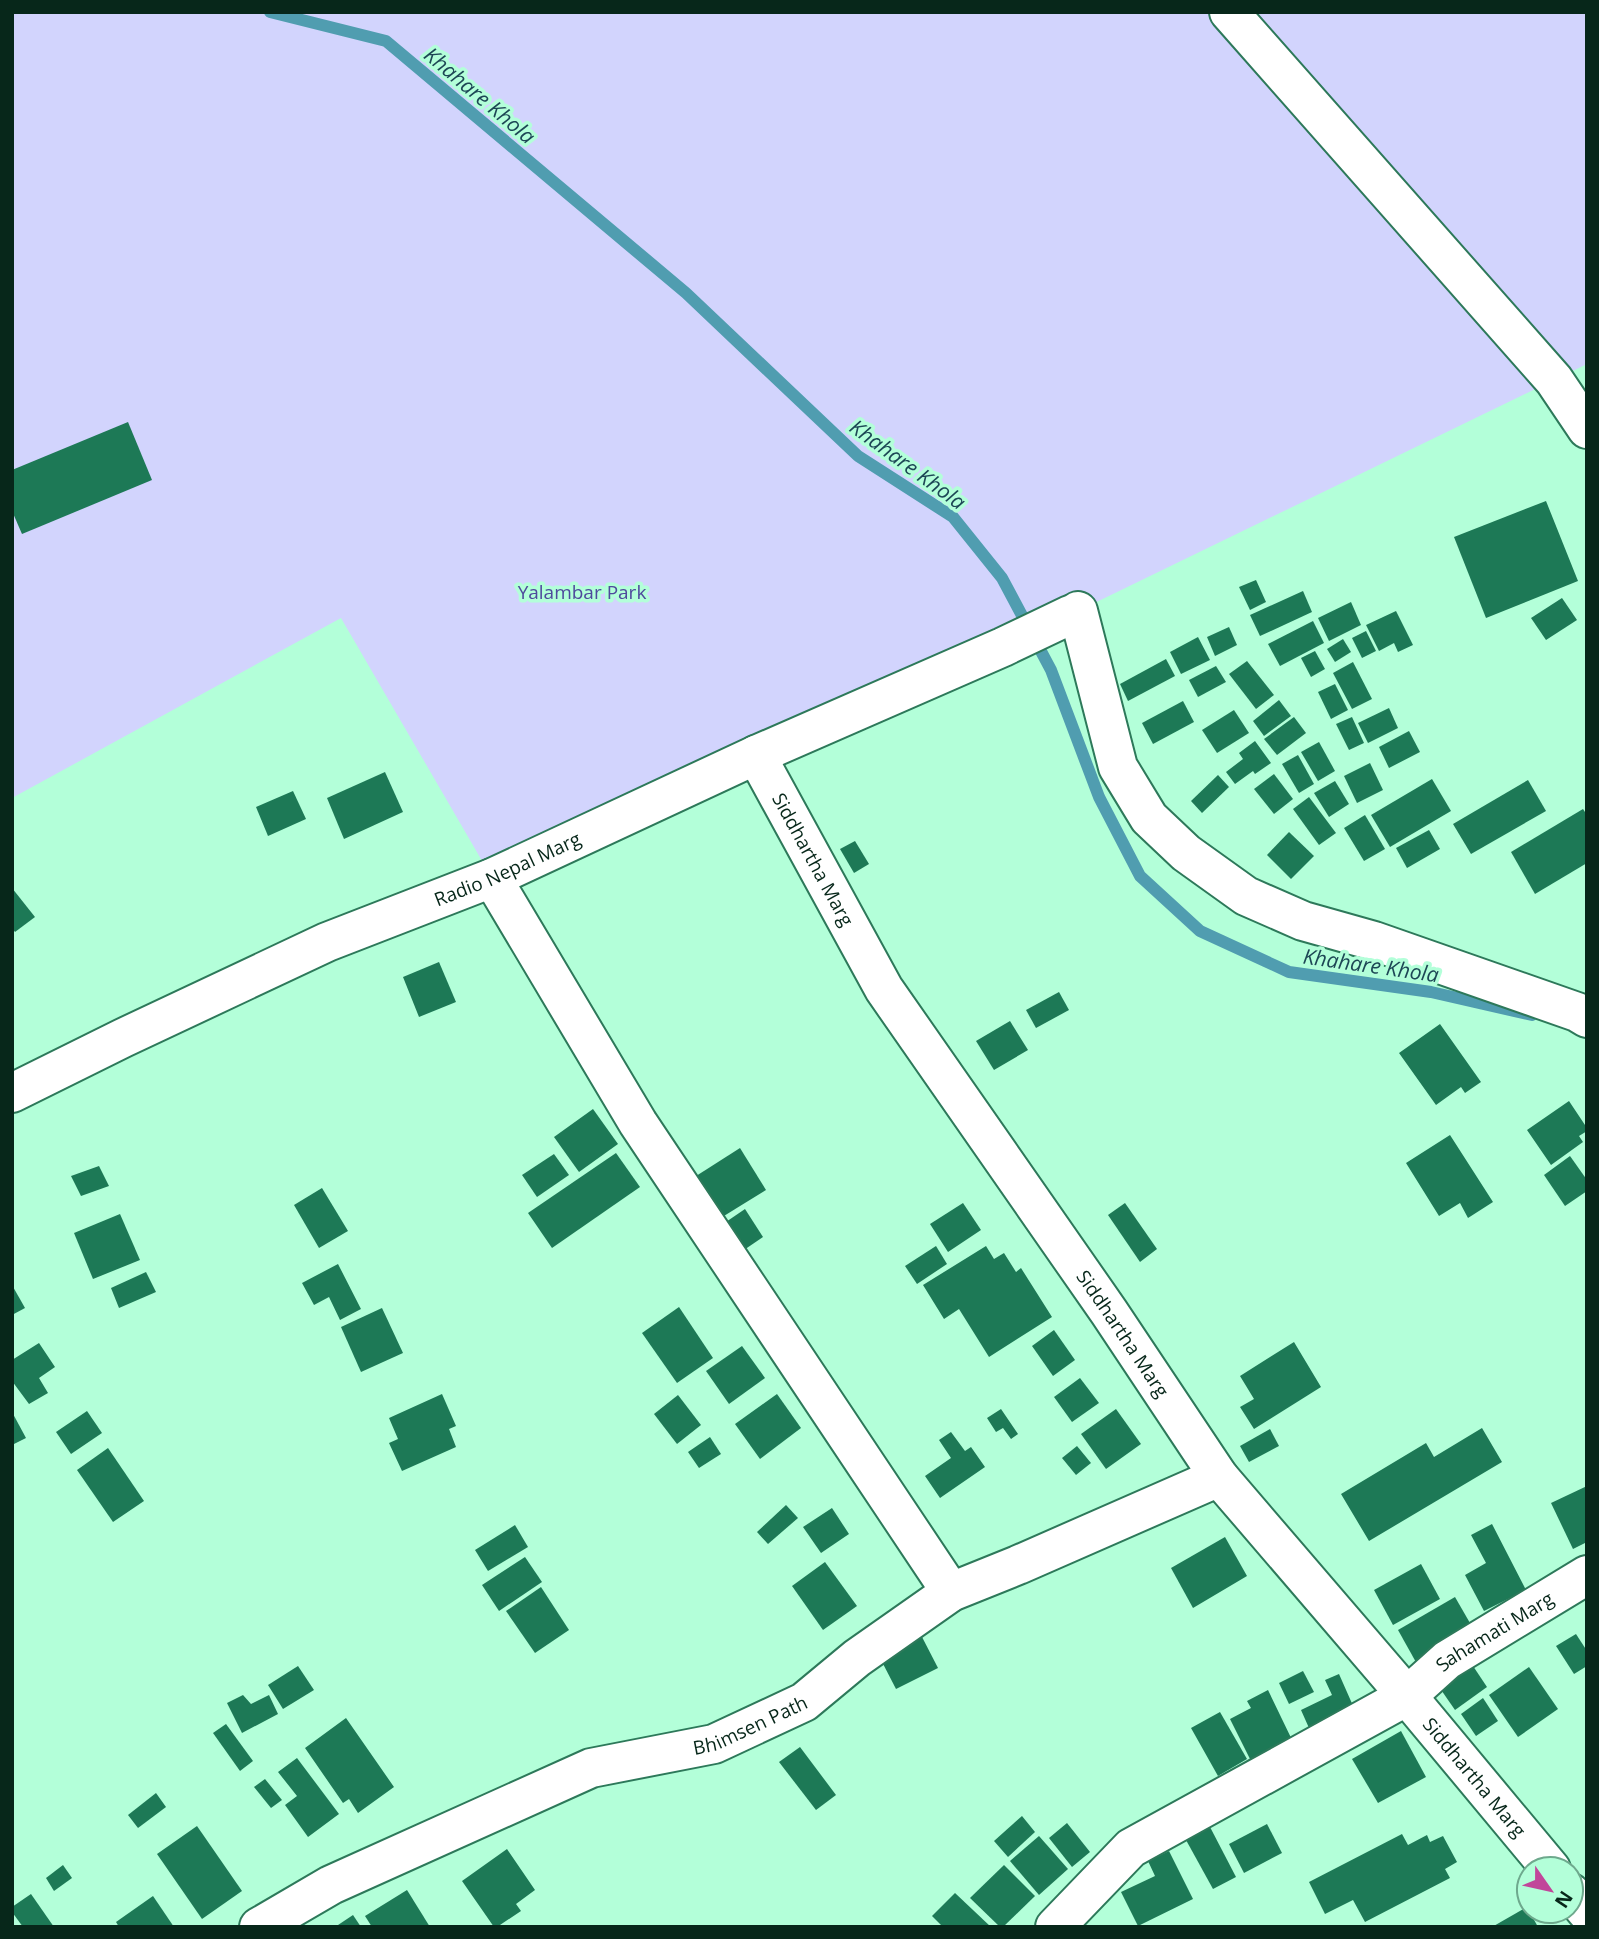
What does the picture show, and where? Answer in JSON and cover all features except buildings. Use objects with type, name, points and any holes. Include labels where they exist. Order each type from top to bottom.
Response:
[{"type":"street","points":[[1229,12],[1554,380],[1587,429]]},
{"type":"street","name":"Radio Nepal Marg","points":[[12,1093],[327,942],[492,878],[756,755],[1074,613],[1118,767],[1149,818],[1186,853],[1246,897],[1303,921],[1374,942],[1577,1012],[1587,1018]]},
{"type":"street","name":"Siddhartha Marg","points":[[756,755],[884,989],[1101,1301],[1219,1477],[1539,1855]]},
{"type":"street","points":[[492,878],[638,1123],[951,1592]]},
{"type":"street","name":"Bhimsen Path","points":[[259,1927],[331,1885],[590,1768],[714,1744],[804,1702],[857,1658],[951,1592],[1031,1560],[1219,1477]]},
{"type":"street","name":"Sahamati Marg","points":[[1059,1925],[1131,1848],[1407,1696],[1447,1660],[1587,1575]]},
{"type":"green space","name":"Yalambar Park","points":[[12,12],[1587,12],[1587,364],[1078,611],[492,878],[341,618],[12,798]]},
{"type":"waterway","name":"Khahare Khola","points":[[270,12],[386,41],[686,293],[858,456],[953,517],[1002,578],[1051,670],[1099,797],[1140,876],[1200,931],[1289,972],[1431,992],[1532,1015]]}]
